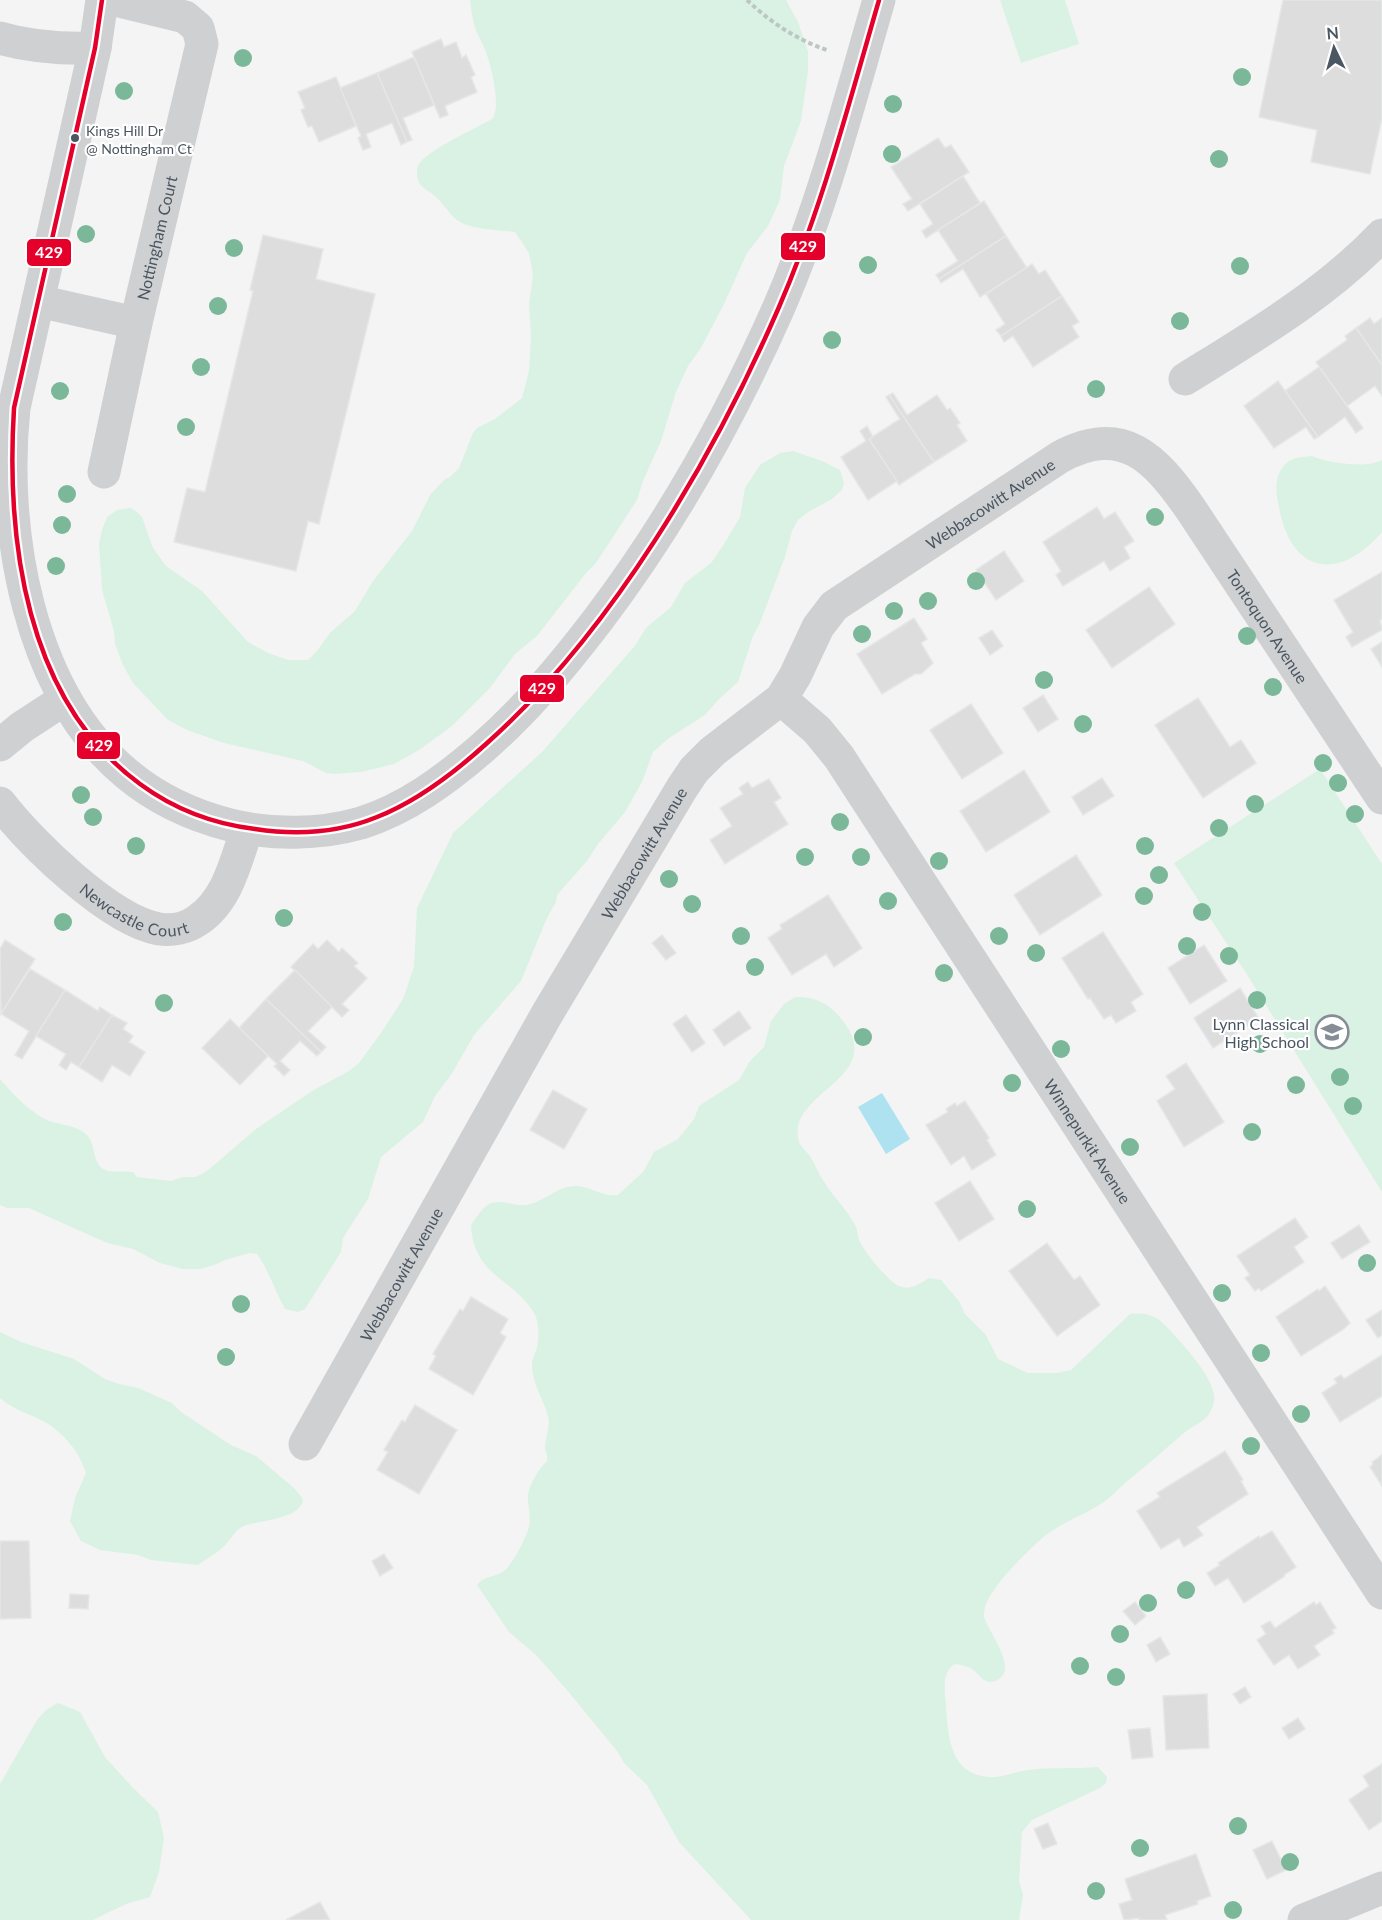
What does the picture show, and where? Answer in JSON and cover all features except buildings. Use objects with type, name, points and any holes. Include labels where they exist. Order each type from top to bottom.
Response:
[{"type":"street","points":[[102,0],[95,48],[14,408],[11,435],[12,500],[20,564],[32,617],[45,656],[65,699],[86,732],[106,756],[150,793],[193,814],[247,829],[274,832],[323,831],[360,823],[395,809],[445,779],[518,716],[568,658],[630,577],[712,443],[780,305],[810,229],[879,0]]},
{"type":"street","name":"Nottingham Court","points":[[104,472],[136,323],[201,49],[200,34],[194,23],[185,17],[115,0]]},
{"type":"street","points":[[0,38],[22,44],[58,48],[95,48]]},
{"type":"street","points":[[1185,379],[1324,286],[1382,235]]},
{"type":"street","points":[[38,301],[136,323]]},
{"type":"street","name":"Webbacowitt Avenue","points":[[305,1444],[547,1014],[682,788],[694,770],[713,751],[781,699],[795,676],[818,627],[834,606],[1071,452],[1097,444],[1112,444],[1126,447],[1149,459]]},
{"type":"street","name":"Tontoquon Avenue","points":[[1149,459],[1162,470],[1190,508],[1382,798]]},
{"type":"street","points":[[0,745],[22,727],[65,699]]},
{"type":"street","name":"Winnepurkit Avenue","points":[[781,699],[817,730],[839,757],[1382,1593]]},
{"type":"street","name":"Newcastle Court","points":[[0,802],[28,836],[93,894],[120,912],[159,929],[190,925],[199,920],[214,905],[227,882],[247,829]]},
{"type":"street","points":[[1304,1920],[1382,1888]]},
{"type":"path","points":[[747,0],[776,24],[805,41],[861,61]]},
{"type":"green space","points":[[470,0],[786,0],[798,22],[808,52],[808,71],[801,121],[784,166],[780,200],[768,226],[747,253],[724,304],[701,348],[688,366],[676,392],[661,441],[637,500],[596,563],[537,636],[515,654],[490,688],[452,726],[419,750],[394,764],[361,772],[326,773],[303,761],[224,743],[187,730],[168,720],[133,683],[123,665],[115,644],[114,631],[102,590],[99,544],[107,517],[117,510],[131,508],[142,517],[153,548],[166,566],[202,591],[248,642],[268,653],[288,660],[308,660],[330,633],[355,611],[373,581],[412,531],[430,495],[459,468],[477,428],[495,419],[522,398],[529,371],[531,337],[529,304],[533,275],[529,253],[515,232],[476,228],[460,222],[422,186],[417,175],[418,166],[422,160],[452,140],[492,119],[495,113],[496,96],[492,75],[484,47],[475,27]]},
{"type":"green space","points":[[1000,0],[1065,0],[1079,44],[1021,63]]},
{"type":"green space","points":[[793,451],[840,470],[844,483],[842,490],[832,499],[798,520],[792,531],[785,557],[753,636],[738,682],[705,715],[669,738],[653,752],[642,782],[625,812],[557,895],[521,981],[474,1035],[451,1075],[435,1096],[423,1122],[381,1157],[368,1199],[343,1238],[341,1252],[305,1309],[298,1312],[285,1309],[257,1254],[250,1253],[200,1269],[182,1269],[160,1263],[133,1249],[107,1243],[29,1208],[7,1208],[0,1205],[0,1079],[19,1100],[41,1117],[77,1128],[87,1135],[102,1168],[109,1171],[133,1172],[137,1177],[171,1181],[183,1177],[196,1177],[207,1171],[256,1129],[359,1063],[403,999],[414,967],[417,908],[453,833],[542,752],[634,647],[646,628],[671,607],[685,583],[711,563],[740,517],[745,488],[760,465],[780,453]]},
{"type":"green space","points":[[1312,456],[1357,465],[1382,460],[1382,532],[1367,547],[1351,558],[1336,563],[1321,564],[1308,559],[1296,549],[1287,533],[1280,512],[1277,485],[1280,472],[1291,460]]},
{"type":"green space","name":"Lynn Classical High School","points":[[1320,769],[1382,864],[1382,1192],[1246,973],[1174,863]]},
{"type":"green space","points":[[795,997],[814,999],[835,1011],[852,1037],[854,1054],[847,1068],[836,1081],[809,1106],[800,1121],[799,1140],[827,1186],[852,1219],[863,1247],[889,1279],[907,1288],[929,1278],[941,1280],[959,1301],[965,1314],[986,1335],[998,1359],[1028,1373],[1057,1373],[1071,1370],[1130,1314],[1152,1316],[1168,1328],[1196,1360],[1214,1394],[1212,1408],[1204,1419],[1184,1433],[1104,1502],[1046,1535],[996,1587],[985,1607],[984,1616],[1004,1660],[1005,1669],[1002,1676],[995,1681],[988,1682],[970,1668],[955,1664],[946,1677],[948,1731],[954,1754],[968,1771],[993,1777],[1038,1769],[1098,1767],[1107,1777],[1106,1783],[1100,1788],[1032,1820],[1022,1832],[1019,1881],[1023,1895],[1019,1920],[751,1920],[679,1842],[647,1785],[624,1763],[617,1751],[536,1655],[509,1632],[477,1585],[505,1570],[524,1541],[530,1521],[528,1498],[530,1488],[537,1473],[547,1461],[545,1448],[549,1420],[532,1371],[538,1340],[535,1315],[527,1303],[487,1267],[479,1256],[471,1225],[489,1204],[494,1202],[526,1205],[570,1186],[582,1187],[607,1195],[618,1195],[643,1172],[654,1152],[678,1139],[694,1119],[699,1106],[739,1080],[750,1061],[764,1047],[771,1021],[784,1004]]},
{"type":"green space","points":[[0,1332],[21,1342],[74,1359],[105,1379],[138,1388],[172,1403],[181,1412],[231,1445],[256,1456],[294,1488],[303,1499],[301,1506],[288,1515],[244,1526],[221,1549],[198,1565],[151,1560],[138,1555],[100,1550],[81,1541],[70,1521],[75,1498],[86,1473],[83,1464],[68,1441],[54,1428],[0,1398]]},
{"type":"green space","points":[[58,1703],[80,1712],[105,1757],[158,1812],[164,1838],[159,1872],[150,1897],[126,1904],[93,1920],[0,1920],[0,1784],[37,1720],[46,1710]]},
{"type":"water","points":[[882,1093],[910,1139],[886,1154],[858,1107]]},
{"type":"transit line","name":"429","points":[[102,0],[95,48],[14,408],[12,458],[14,510],[20,562],[31,614],[47,663],[71,708],[101,749],[140,784],[167,801],[210,819],[240,827],[285,832],[332,829],[377,817],[421,795],[448,776],[532,700],[616,597],[655,541],[690,483],[753,365],[779,307],[822,194],[879,0]]},
{"type":"place","name":"Kings Hill Dr @ Nottingham Ct","points":[[75,138]]},
{"type":"place","name":"Lynn Classical High School","points":[[1332,1032]]}]
